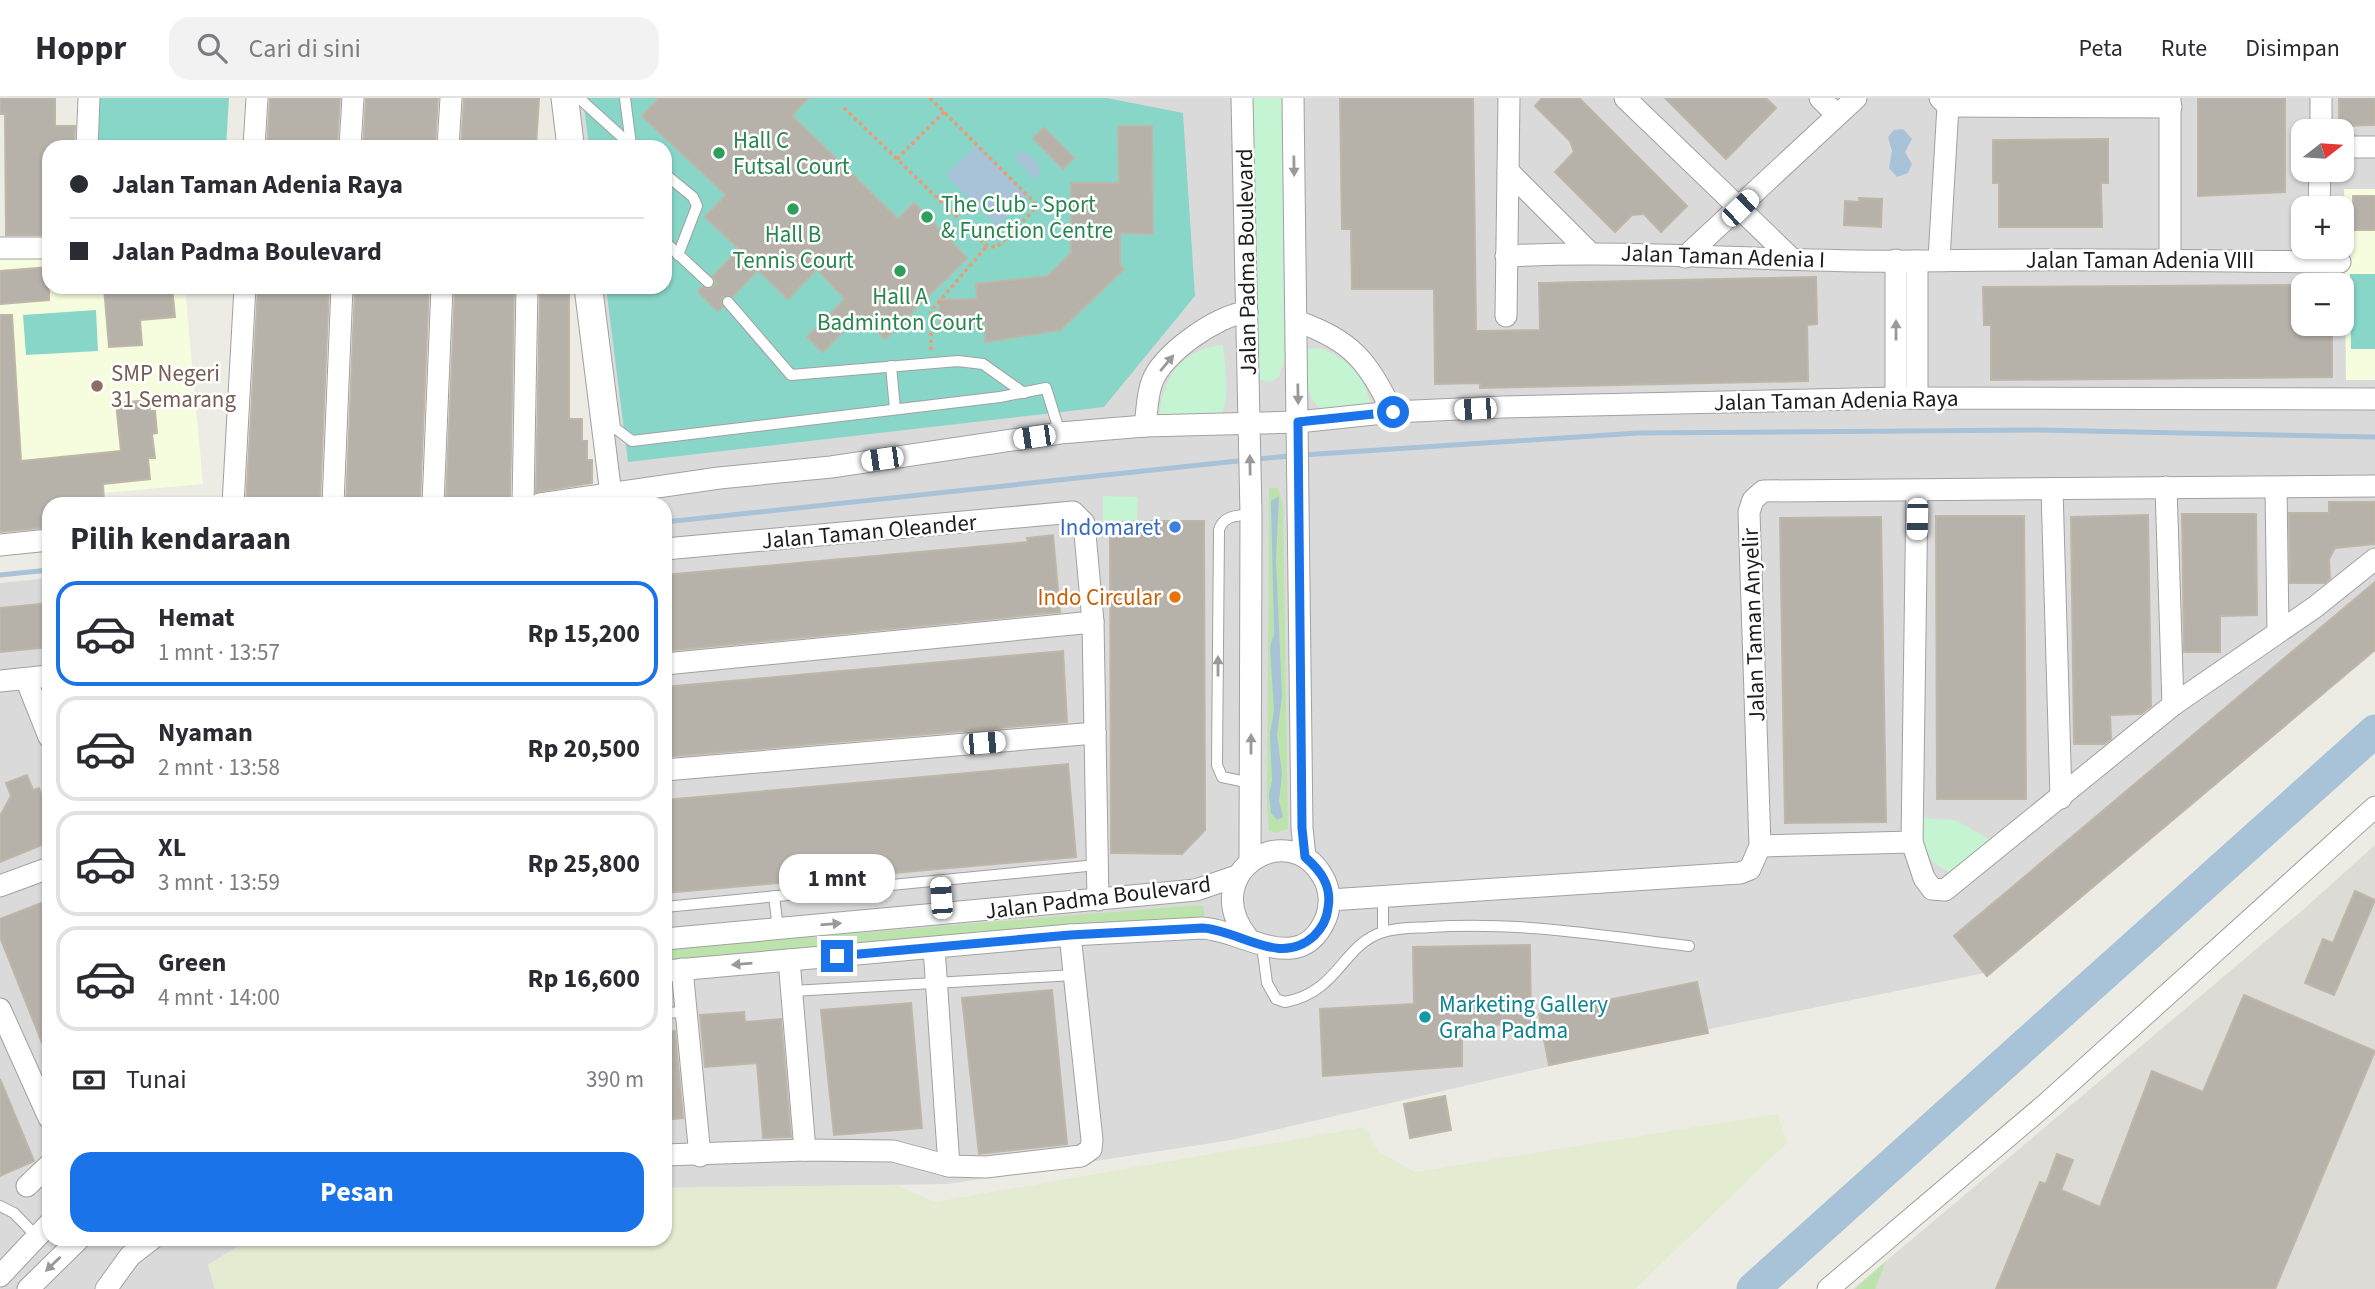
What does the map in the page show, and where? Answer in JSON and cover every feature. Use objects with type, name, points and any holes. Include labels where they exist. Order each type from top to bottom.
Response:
[{"type":"street","points":[[87,140],[89,98]]},
{"type":"street","points":[[254,140],[257,98]]},
{"type":"street","points":[[350,140],[353,98]]},
{"type":"street","points":[[448,140],[450,98]]},
{"type":"street","points":[[562,98],[567,140]]},
{"type":"street","name":"Jalan Padma Boulevard","points":[[1242,98],[1251,510]]},
{"type":"street","points":[[1293,98],[1302,828],[1305,857]]},
{"type":"street","points":[[1506,316],[1509,98]]},
{"type":"street","points":[[1625,98],[1791,258]]},
{"type":"street","points":[[1820,98],[1837,115]]},
{"type":"street","points":[[1685,257],[1856,98]]},
{"type":"street","points":[[2321,98],[2321,119]]},
{"type":"street","points":[[1939,259],[1944,102],[2170,102],[2169,260]]},
{"type":"street","points":[[2354,147],[2375,147]]},
{"type":"street","points":[[1508,171],[1589,251]]},
{"type":"street","points":[[0,248],[42,248]]},
{"type":"street","name":"Jalan Taman Adenia I","points":[[1506,256],[1589,251],[1685,257],[1939,259]]},
{"type":"street","name":"Jalan Taman Adenia VIII","points":[[1939,259],[2169,260],[2291,255]]},
{"type":"street","name":"Jalan Taman Adenia VIII","points":[[2331,259],[2340,262]]},
{"type":"street","points":[[1906,260],[1906,398]]},
{"type":"street","points":[[233,497],[245,294]]},
{"type":"street","points":[[333,497],[342,294]]},
{"type":"street","points":[[433,497],[442,294]]},
{"type":"street","points":[[523,497],[527,294]]},
{"type":"street","points":[[586,294],[611,495]]},
{"type":"street","points":[[1145,426],[1152,380],[1186,340],[1216,322],[1247,312]]},
{"type":"street","points":[[1297,321],[1328,332],[1359,355],[1393,412]]},
{"type":"street","name":"Jalan Taman Adenia Raya","points":[[595,497],[719,478],[831,467],[1060,433],[1145,426],[1298,423],[1393,412],[1906,398],[2375,399]]},
{"type":"street","name":"Jalan Taman Anyelir","points":[[1760,846],[1749,512],[1753,500],[1763,491],[1917,492],[2375,486]]},
{"type":"street","points":[[2166,488],[2173,705]]},
{"type":"street","points":[[2276,488],[2278,631]]},
{"type":"street","points":[[2052,489],[2060,798]]},
{"type":"street","points":[[1917,492],[1912,842],[1924,878],[1932,889],[1945,890],[2173,705],[2315,607],[2375,559]]},
{"type":"street","points":[[1243,868],[1277,850],[1305,857],[1318,869],[1327,883],[1330,900],[1327,916],[1320,930],[1308,942],[1278,950],[1255,942],[1237,925],[1231,909],[1231,892],[1243,868],[1251,783],[1251,510]]},
{"type":"street","name":"Jalan Taman Oleander","points":[[672,548],[1073,512],[1084,523],[1093,622]]},
{"type":"street","points":[[0,545],[42,541]]},
{"type":"street","points":[[672,663],[1093,622],[1098,900]]},
{"type":"street","points":[[0,681],[42,677]]},
{"type":"street","points":[[26,679],[42,719]]},
{"type":"street","points":[[672,769],[1095,733]]},
{"type":"street","points":[[1828,1289],[2046,1104],[2375,807]]},
{"type":"street","points":[[1330,900],[1740,873],[1755,862],[1760,846],[1912,842]]},
{"type":"street","name":"Jalan Padma Boulevard","points":[[672,938],[1196,890],[1243,868]]},
{"type":"street","points":[[0,886],[42,871]]},
{"type":"street","name":"Jalan Padma Boulevard","points":[[673,970],[1070,935],[1203,928],[1223,929],[1255,942]]},
{"type":"street","points":[[672,1155],[805,1150],[892,1151],[949,1166],[986,1167],[1081,1156],[1091,1149],[1070,935]]},
{"type":"street","points":[[933,948],[949,1166]]},
{"type":"street","points":[[789,960],[805,1150]]},
{"type":"street","points":[[673,970],[675,1013],[700,1156]]},
{"type":"street","points":[[0,1009],[42,1102]]},
{"type":"street","points":[[27,1186],[42,1172]]},
{"type":"street","points":[[0,1276],[42,1232]]},
{"type":"street","points":[[28,1289],[72,1246]]},
{"type":"street","points":[[106,1289],[130,1256],[143,1246]]},
{"type":"lane","points":[[573,98],[578,140]]},
{"type":"lane","points":[[579,98],[625,140]]},
{"type":"lane","points":[[625,98],[631,140]]},
{"type":"lane","points":[[672,180],[693,197],[697,206],[678,255]]},
{"type":"lane","points":[[672,249],[708,282]]},
{"type":"lane","points":[[598,294],[615,428],[632,441],[1024,393],[1046,388],[1060,433]]},
{"type":"lane","points":[[728,302],[791,375],[931,363],[983,364],[1024,393]]},
{"type":"lane","points":[[891,366],[895,409]]},
{"type":"lane","points":[[1251,510],[1227,517],[1219,530],[1217,765],[1222,777],[1251,783]]},
{"type":"lane","points":[[672,906],[940,882],[1097,864]]},
{"type":"lane","points":[[940,882],[942,914]]},
{"type":"lane","points":[[774,895],[778,929]]},
{"type":"lane","points":[[1382,932],[1383,897]]},
{"type":"lane","points":[[1255,942],[1267,982],[1276,999],[1285,1002],[1324,985],[1360,946],[1382,932],[1450,926],[1503,926],[1689,946]]},
{"type":"lane","points":[[792,991],[1074,975]]},
{"type":"lane","points":[[0,1206],[42,1230]]},
{"type":"path","points":[[844,108],[987,246],[997,247],[1033,211],[1035,203],[930,98]]},
{"type":"path","points":[[897,159],[944,112]]},
{"type":"path","points":[[931,363],[931,311],[987,246]]},
{"type":"shaded area","points":[[96,98],[229,98],[226,140],[94,140]]},
{"type":"shaded area","points":[[563,98],[2375,98],[2375,644],[1985,973],[1719,1027],[1231,1140],[948,1184],[672,1188],[672,497],[615,497],[588,294],[672,294],[672,140],[568,140]]},
{"type":"shaded area","name":"The Club - Sport & Function Centre","points":[[583,98],[1107,98],[1183,113],[1195,296],[1104,407],[628,462],[607,294],[672,294],[672,140],[588,140]]},
{"type":"shaded area","points":[[1250,98],[1282,98],[1284,359],[1279,377],[1269,382],[1258,379]]},
{"type":"shaded area","points":[[1903,129],[1912,139],[1905,152],[1912,164],[1908,173],[1897,177],[1889,168],[1892,151],[1888,137],[1894,130]]},
{"type":"shaded area","points":[[976,145],[1027,196],[997,226],[946,175]]},
{"type":"shaded area","points":[[1021,151],[1036,160],[1040,171],[1037,178],[1031,177],[1027,169],[1017,162],[1016,155]]},
{"type":"shaded area","points":[[2344,189],[2375,189],[2375,380],[2346,380],[2346,336],[2354,336],[2354,273],[2345,273],[2345,259],[2354,259],[2354,196],[2344,196]]},
{"type":"shaded area","name":"SMP Negeri 31 Semarang","points":[[42,253],[42,294],[186,294],[203,484],[0,502],[0,255]]},
{"type":"shaded area","points":[[2354,274],[2375,274],[2375,349],[2351,349],[2351,336],[2354,336]]},
{"type":"shaded area","points":[[96,310],[98,351],[26,355],[23,315]]},
{"type":"shaded area","points":[[1223,345],[1226,397],[1221,414],[1204,422],[1159,422],[1160,407],[1168,381],[1175,370],[1194,353]]},
{"type":"shaded area","points":[[1320,348],[1338,357],[1354,370],[1365,386],[1370,406],[1320,408],[1315,403],[1306,381],[1304,349]]},
{"type":"shaded area","points":[[1103,496],[1138,497],[1137,520],[1103,521]]},
{"type":"shaded area","points":[[1279,496],[1276,560],[1282,697],[1277,734],[1282,774],[1279,801],[1283,817],[1277,820],[1271,813],[1269,795],[1272,780],[1270,733],[1274,711],[1270,647],[1274,634],[1271,501]]},
{"type":"shaded area","points":[[42,579],[42,1246],[239,1246],[208,1265],[215,1289],[0,1289],[0,583]]},
{"type":"shaded area","points":[[1921,818],[1955,820],[1992,841],[1956,874],[1936,865],[1926,853]]},
{"type":"shaded area","points":[[2375,845],[2375,1289],[1853,1289],[2305,908]]},
{"type":"shaded area","points":[[1778,1114],[1787,1143],[1635,1289],[215,1289],[208,1265],[239,1246],[672,1246],[672,1188],[896,1185],[935,1202],[1366,1127],[1378,1151],[1415,1172]]},
{"type":"green space","points":[[1269,488],[1278,488],[1283,505],[1288,829],[1276,833],[1269,831],[1267,805]]},
{"type":"green space","points":[[1197,905],[1203,906],[1205,915],[1200,919],[672,962],[672,948]]},
{"type":"green space","points":[[1886,1261],[1875,1289],[1855,1289]]},
{"type":"building","points":[[0,98],[55,98],[55,126],[75,126],[74,140],[42,140],[42,235],[6,235],[5,114],[0,114]]},
{"type":"building","points":[[270,98],[340,98],[337,140],[267,140]]},
{"type":"building","points":[[366,98],[438,98],[435,140],[363,140]]},
{"type":"building","points":[[464,98],[539,98],[536,140],[461,140]]},
{"type":"building","points":[[659,98],[808,98],[792,116],[898,219],[914,203],[967,258],[885,339],[860,314],[823,352],[807,337],[845,299],[817,269],[788,299],[758,270],[733,296],[722,297],[722,307],[718,311],[698,292],[702,287],[713,288],[716,283],[713,276],[739,249],[705,217],[726,195],[672,144],[672,140],[668,140],[642,116]]},
{"type":"building","points":[[1340,98],[1473,98],[1476,331],[1540,330],[1539,283],[1816,277],[1817,324],[1807,325],[1808,381],[1480,388],[1480,383],[1435,384],[1434,289],[1352,289],[1351,229],[1342,229]]},
{"type":"building","points":[[1542,98],[1579,98],[1687,206],[1661,232],[1644,214],[1632,215],[1615,232],[1555,172],[1574,152],[1570,141],[1535,106]]},
{"type":"building","points":[[1665,98],[1766,98],[1776,108],[1726,159]]},
{"type":"building","points":[[2198,98],[2285,98],[2285,192],[2198,196]]},
{"type":"building","points":[[2339,98],[2375,98],[2375,125],[2354,126],[2354,119],[2339,119]]},
{"type":"building","points":[[1118,126],[1152,126],[1153,234],[1120,233],[1120,265],[1124,269],[1060,330],[985,342],[986,323],[940,324],[939,300],[977,299],[976,284],[1048,276],[1071,253],[1071,183],[1119,183]]},
{"type":"building","points":[[1044,128],[1074,158],[1063,169],[1033,138]]},
{"type":"building","points":[[2108,139],[2108,183],[2101,183],[2102,227],[1999,227],[1999,183],[1993,183],[1993,140]]},
{"type":"building","points":[[2354,196],[2375,196],[2375,230],[2354,230]]},
{"type":"building","points":[[1859,198],[1882,199],[1881,227],[1844,225],[1845,201],[1860,202]]},
{"type":"building","points":[[42,268],[42,294],[49,294],[49,300],[0,304],[0,271]]},
{"type":"building","points":[[2291,285],[2291,336],[2332,336],[2332,377],[1991,380],[1991,325],[1984,325],[1983,287]]},
{"type":"building","points":[[105,294],[173,294],[175,317],[140,320],[142,345],[109,347]]},
{"type":"building","points":[[258,294],[329,294],[320,497],[246,497]]},
{"type":"building","points":[[355,294],[429,294],[420,497],[346,497]]},
{"type":"building","points":[[455,294],[514,294],[510,497],[446,497]]},
{"type":"building","points":[[540,294],[569,294],[569,419],[582,419],[582,441],[587,441],[587,460],[592,460],[592,483],[536,492]]},
{"type":"building","points":[[0,315],[12,315],[21,461],[121,451],[116,403],[149,400],[150,411],[155,411],[157,433],[152,434],[155,458],[148,458],[150,479],[103,484],[104,497],[42,497],[42,528],[0,532]]},
{"type":"building","points":[[2329,502],[2375,502],[2375,544],[2335,548],[2329,559],[2330,578],[2325,583],[2290,583],[2289,513],[2329,513]]},
{"type":"building","points":[[2182,514],[2256,514],[2257,615],[2220,616],[2220,652],[2184,652]]},
{"type":"building","points":[[2148,515],[2151,706],[2141,714],[2110,715],[2111,739],[2104,744],[2074,744],[2071,517]]},
{"type":"building","points":[[1936,516],[2024,516],[2026,799],[1937,799]]},
{"type":"building","points":[[1881,517],[1886,822],[1785,823],[1780,518]]},
{"type":"building","points":[[1146,521],[1204,521],[1205,830],[1182,854],[1111,853],[1110,533],[1146,533]]},
{"type":"building","points":[[1053,535],[1060,612],[672,650],[672,574],[1028,542],[1027,538]]},
{"type":"building","points":[[2375,582],[2375,650],[1987,976],[1954,936]]},
{"type":"building","points":[[42,604],[42,648],[0,652],[0,608]]},
{"type":"building","points":[[1063,651],[1067,722],[672,756],[672,686]]},
{"type":"building","points":[[1068,764],[1076,857],[672,892],[672,799]]},
{"type":"building","points":[[27,775],[33,790],[39,788],[42,796],[42,845],[0,862],[0,816],[11,796],[6,783]]},
{"type":"building","points":[[2355,891],[2375,900],[2334,995],[2305,983],[2323,939],[2333,943]]},
{"type":"building","points":[[42,903],[42,1043],[0,937],[0,919]]},
{"type":"building","name":"Marketing Gallery Graha Padma","points":[[1530,945],[1531,1025],[1462,1024],[1462,1066],[1323,1076],[1320,1009],[1414,1004],[1413,947]]},
{"type":"building","points":[[1697,982],[1708,1033],[1549,1065],[1539,1014]]},
{"type":"building","points":[[1052,990],[1067,1144],[979,1154],[962,998]]},
{"type":"building","points":[[2244,995],[2375,1051],[2275,1289],[1996,1289],[2040,1182],[2046,1184],[2057,1154],[2073,1160],[2061,1190],[2100,1207],[2152,1071],[2203,1092]]},
{"type":"building","points":[[911,1003],[922,1128],[834,1135],[821,1010]]},
{"type":"building","points":[[744,1012],[745,1022],[781,1019],[791,1137],[763,1138],[757,1063],[705,1067],[700,1015]]},
{"type":"building","points":[[672,1031],[675,1031],[683,1118],[672,1119]]},
{"type":"building","points":[[0,1079],[34,1161],[0,1176]]},
{"type":"building","points":[[1445,1096],[1451,1130],[1410,1138],[1404,1104]]},
{"type":"waterway","points":[[1302,455],[1638,433],[2040,430],[2375,437]]},
{"type":"waterway","points":[[1256,459],[1292,456]]},
{"type":"waterway","points":[[672,521],[1247,460]]},
{"type":"waterway","points":[[0,575],[42,571]]},
{"type":"waterway","points":[[1753,1289],[2375,731]]},
{"type":"place","name":"Hall C Futsal Court","points":[[719,153]]},
{"type":"place","name":"Hall B Tennis Court","points":[[793,209]]},
{"type":"place","name":"The Club - Sport & Function Centre","points":[[927,217]]},
{"type":"place","name":"Hall A Badminton Court","points":[[900,271]]},
{"type":"place","name":"SMP Negeri 31 Semarang","points":[[97,386]]},
{"type":"place","name":"Indomaret","points":[[1175,527]]},
{"type":"place","name":"Indo Circular","points":[[1175,597]]},
{"type":"place","name":"Marketing Gallery Graha Padma","points":[[1425,1017]]},
{"type":"route","points":[[837,956],[1070,935],[1203,928],[1223,929],[1278,950],[1308,942],[1320,930],[1327,916],[1330,900],[1327,883],[1318,869],[1305,857],[1302,828],[1298,422],[1393,412]]}]
